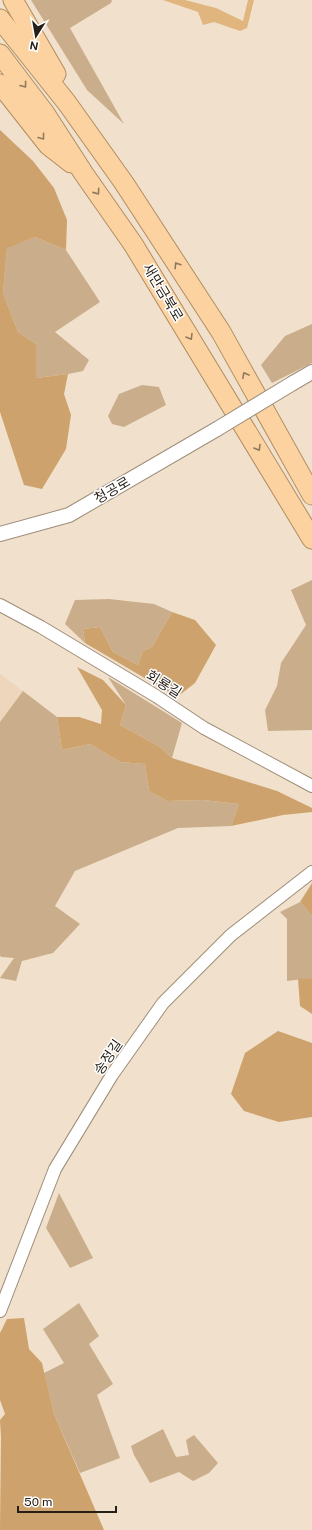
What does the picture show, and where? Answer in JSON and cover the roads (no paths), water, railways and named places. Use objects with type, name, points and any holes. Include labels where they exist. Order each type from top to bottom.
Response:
[{"type":"highway","points":[[13,0],[59,80]]},
{"type":"highway","points":[[0,5],[111,149],[124,183]]},
{"type":"highway","name":"새만금북로","points":[[0,19],[67,103],[124,183],[221,332],[312,495]]},
{"type":"highway","name":"새만금북로","points":[[0,54],[44,112],[84,174],[133,244],[312,539]]},
{"type":"highway","points":[[0,84],[48,145],[84,174]]},
{"type":"street","name":"청공로","points":[[0,534],[68,515],[312,372]]},
{"type":"street","name":"회룡길","points":[[0,605],[156,696],[204,728],[312,786]]},
{"type":"street","name":"송정길","points":[[0,1311],[55,1169],[112,1076],[163,1003],[231,935],[312,872]]}]
